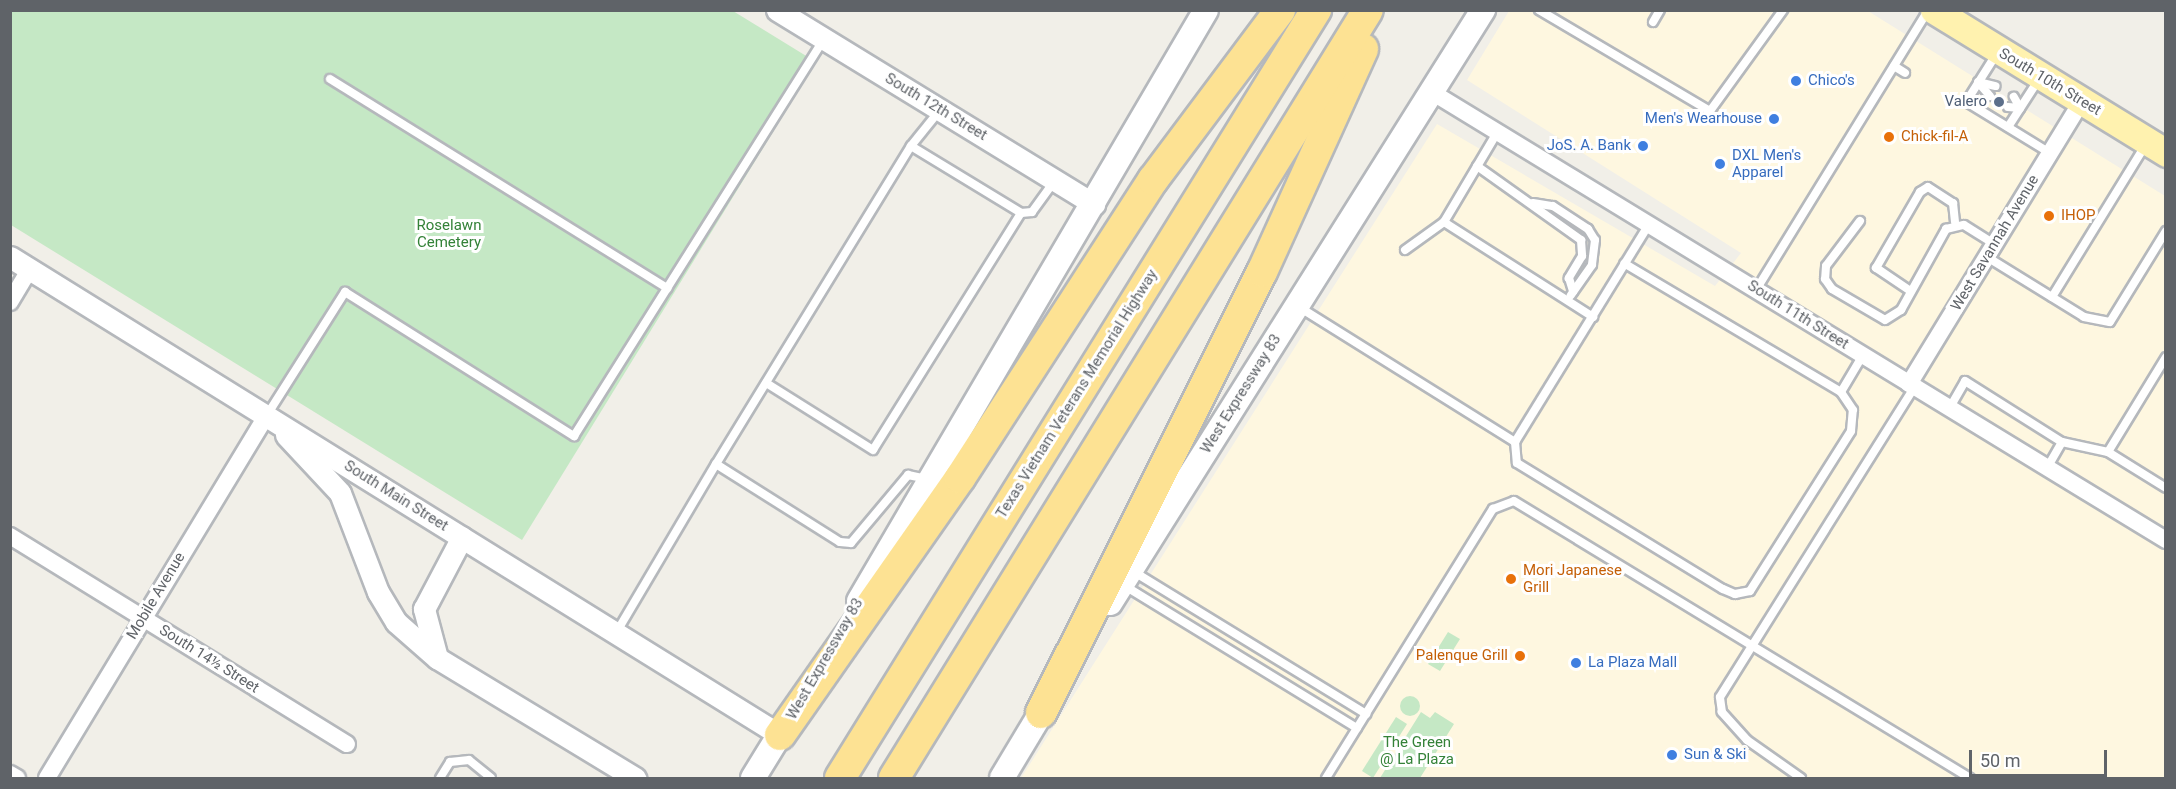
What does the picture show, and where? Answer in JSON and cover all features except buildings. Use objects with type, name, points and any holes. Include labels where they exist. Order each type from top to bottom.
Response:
[{"type":"highway","points":[[780,735],[960,478],[1153,180],[1280,10]]},
{"type":"highway","name":"Texas Vietnam Veterans Memorial Highway","points":[[840,778],[1316,10]]},
{"type":"highway","points":[[894,778],[1368,10]]},
{"type":"highway","points":[[1041,713],[1262,272],[1381,10]]},
{"type":"main road","name":"West Expressway 83","points":[[753,778],[1094,204],[1206,10]]},
{"type":"main road","name":"West Expressway 83","points":[[1002,778],[1430,91],[1483,10]]},
{"type":"main road","name":"South 10th Street","points":[[1934,10],[2157,147]]},
{"type":"street","name":"South 12th Street","points":[[777,10],[1094,204]]},
{"type":"street","name":"South 11th Street","points":[[1430,91],[2166,540]]},
{"type":"street","name":"West Savannah Avenue","points":[[1912,386],[1991,250],[2082,101]]},
{"type":"street","name":"South Main Street","points":[[10,257],[780,735]]},
{"type":"street","points":[[10,302],[30,269]]},
{"type":"street","points":[[267,415],[340,493],[396,622],[437,658],[635,778]]},
{"type":"street","name":"Mobile Avenue","points":[[46,778],[267,415]]},
{"type":"street","name":"South 14½ Street","points":[[10,536],[348,744]]},
{"type":"street","points":[[437,658],[424,609],[462,537]]},
{"type":"street","points":[[10,774],[17,778]]},
{"type":"lane","points":[[1539,10],[1710,111],[1784,10]]},
{"type":"lane","points":[[1653,22],[1660,10]]},
{"type":"lane","points":[[1756,290],[1928,10]]},
{"type":"lane","points":[[267,415],[345,292],[574,436],[824,39]]},
{"type":"lane","points":[[1999,50],[1978,82],[1970,104],[2050,153]]},
{"type":"lane","points":[[1894,66],[1905,73]]},
{"type":"lane","points":[[2008,127],[2041,76]]},
{"type":"lane","points":[[330,79],[667,288]]},
{"type":"lane","points":[[1978,82],[1996,86]]},
{"type":"lane","points":[[1978,82],[1990,96]]},
{"type":"lane","points":[[2014,97],[2020,108]]},
{"type":"lane","points":[[2008,107],[2020,108]]},
{"type":"lane","points":[[616,633],[716,464],[911,146],[940,110]]},
{"type":"lane","points":[[1405,250],[1444,222],[1498,131]]},
{"type":"lane","points":[[911,146],[1021,213],[1032,212],[1056,180]]},
{"type":"lane","points":[[2052,297],[2157,147]]},
{"type":"lane","points":[[1477,166],[1533,203],[1546,219],[1581,240],[1582,255],[1569,278],[1573,291]]},
{"type":"lane","points":[[1909,291],[1876,268],[1920,192],[1928,187],[1953,203],[1955,222],[2052,297],[2084,317],[2110,322],[2166,231]]},
{"type":"lane","points":[[1533,203],[1553,206],[1588,229],[1596,240],[1592,265],[1568,300]]},
{"type":"lane","points":[[766,383],[873,450],[1021,213]]},
{"type":"lane","points":[[1860,221],[1826,267],[1832,289],[1885,320],[1900,310],[1946,229],[1955,222]]},
{"type":"lane","points":[[1444,222],[1593,317]]},
{"type":"lane","points":[[1624,263],[1841,392],[1853,410],[1851,431],[1750,591],[1735,594],[1518,463],[1515,442],[1593,317],[1624,263],[1649,224]]},
{"type":"lane","points":[[1296,305],[1515,442]]},
{"type":"lane","points":[[1841,392],[1863,355]]},
{"type":"lane","points":[[2108,452],[2166,357]]},
{"type":"lane","points":[[1949,409],[1965,381],[2062,442],[2108,452],[2166,488]]},
{"type":"lane","points":[[1801,778],[1747,740],[1722,712],[1724,689],[1754,645],[1912,386]]},
{"type":"lane","points":[[2047,468],[2062,442]]},
{"type":"lane","points":[[716,464],[840,542],[851,543],[908,475],[930,480]]},
{"type":"lane","points":[[1326,778],[1502,502],[1527,507],[1970,778]]},
{"type":"lane","points":[[1126,577],[1366,714]]},
{"type":"lane","points":[[1126,577],[1357,728]]},
{"type":"lane","points":[[440,778],[450,762],[469,760],[486,777]]},
{"type":"shaded area","points":[[1509,11],[1868,11],[2165,196],[2165,778],[1021,778],[1437,124],[1715,286],[1741,253],[1467,80]]},
{"type":"green space","name":"Roselawn Cemetery","points":[[10,11],[733,11],[816,62],[522,540],[11,225]]},
{"type":"green space","points":[[1448,632],[1460,639],[1440,671],[1428,664]]},
{"type":"green space","points":[[1410,696],[1417,699],[1420,706],[1417,713],[1410,716],[1403,713],[1400,706],[1403,699]]},
{"type":"green space","name":"The Green @ La Plaza","points":[[1421,712],[1430,718],[1435,712],[1454,724],[1420,778],[1380,778]]},
{"type":"green space","points":[[1396,717],[1407,724],[1373,778],[1362,771]]},
{"type":"place","name":"Chico's","points":[[1796,81]]},
{"type":"place","name":"Valero","points":[[1999,102]]},
{"type":"place","name":"Men's Wearhouse","points":[[1774,119]]},
{"type":"place","name":"Chick-fil-A","points":[[1889,137]]},
{"type":"place","name":"JoS. A. Bank","points":[[1643,146]]},
{"type":"place","name":"DXL Men's Apparel","points":[[1720,164]]},
{"type":"place","name":"IHOP","points":[[2049,216]]},
{"type":"place","name":"Mori Japanese Grill","points":[[1511,579]]},
{"type":"place","name":"Palenque Grill","points":[[1520,656]]},
{"type":"place","name":"La Plaza Mall","points":[[1576,663]]},
{"type":"place","name":"Sun & Ski","points":[[1672,755]]}]
